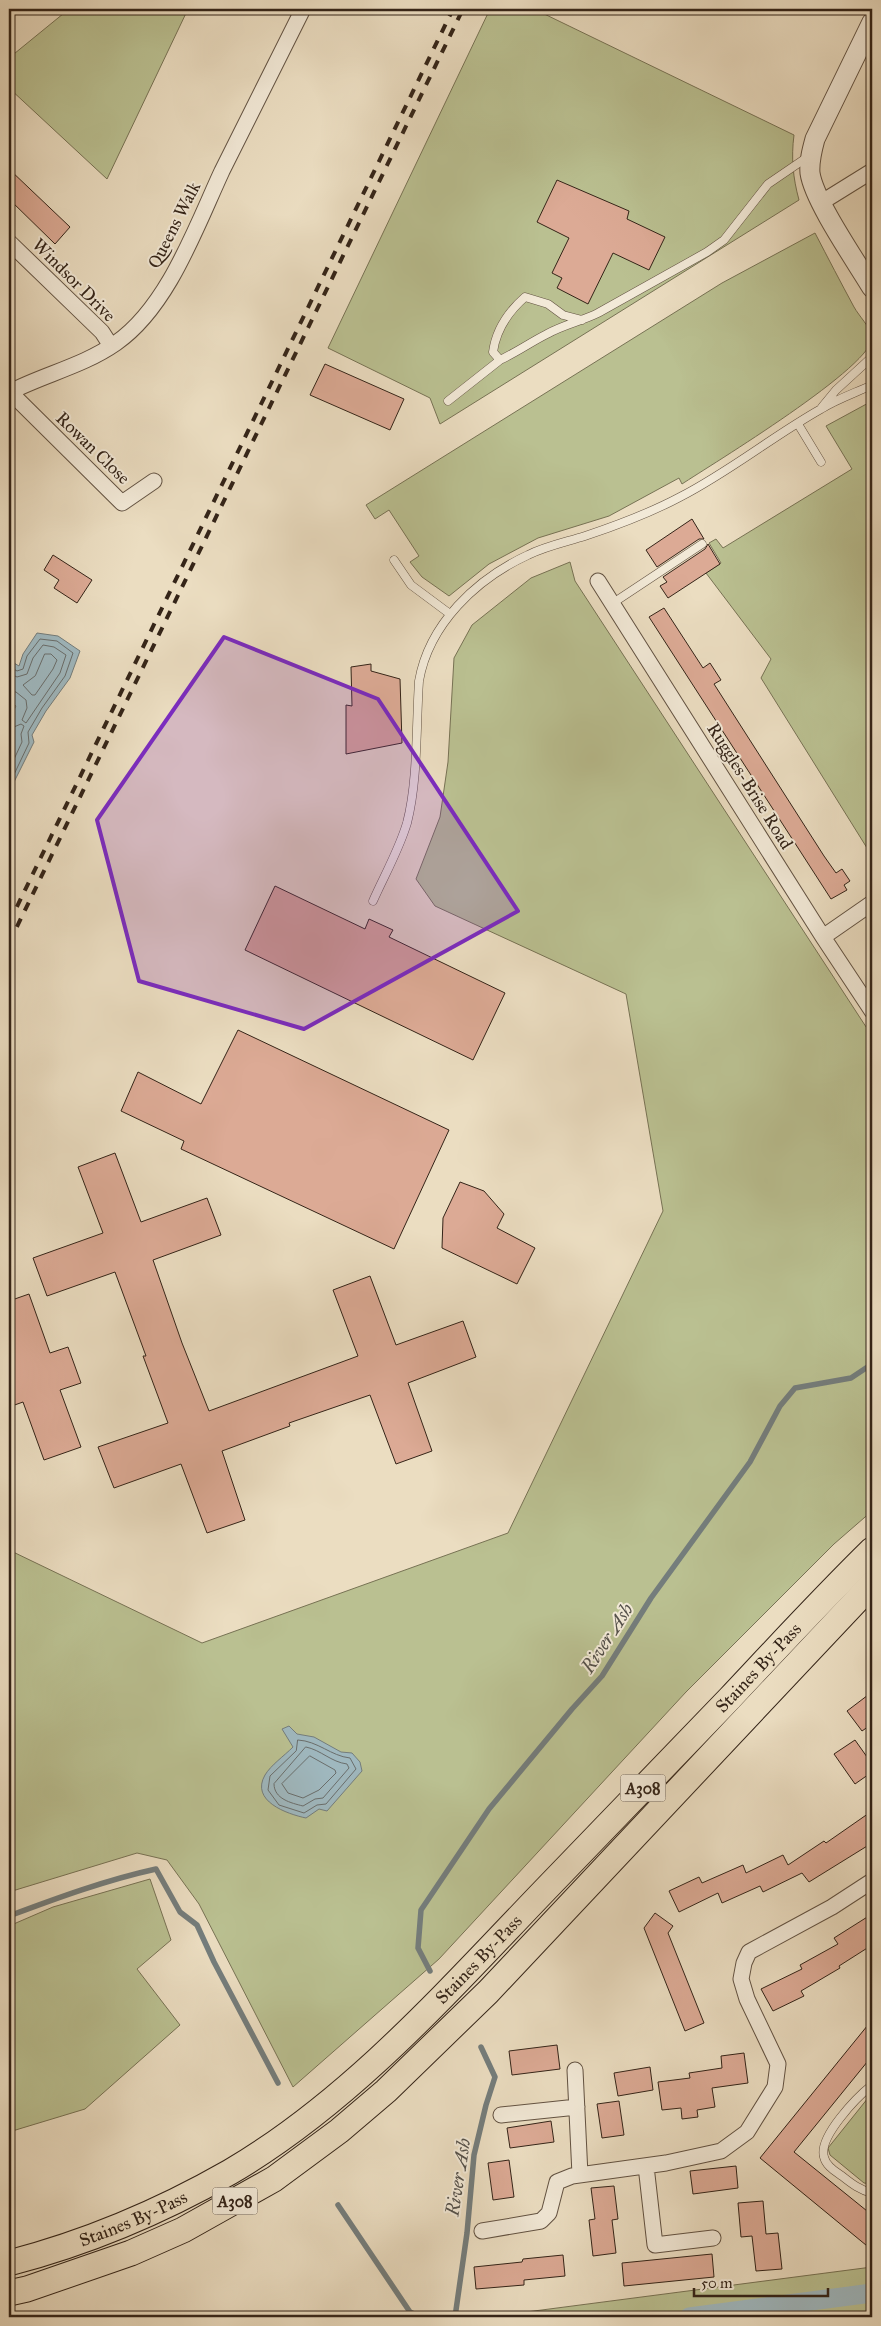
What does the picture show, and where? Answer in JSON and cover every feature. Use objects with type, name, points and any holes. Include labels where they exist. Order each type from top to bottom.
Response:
[{"type":"highway","name":"Staines By-Pass","points":[[9,2263],[70,2246],[116,2228],[196,2191],[232,2171],[267,2147],[347,2086],[449,1990],[872,1550]]},
{"type":"highway","name":"Staines By-Pass","points":[[9,2293],[27,2289],[131,2253],[183,2230],[274,2179],[339,2132],[386,2092],[488,1992],[872,1584]]},
{"type":"street","name":"Queens Walk","points":[[10,392],[30,382],[83,363],[110,346],[148,312],[175,269],[303,9]]},
{"type":"street","points":[[872,22],[815,139],[811,155],[810,173],[822,202],[872,288]]},
{"type":"street","points":[[822,202],[872,171]]},
{"type":"street","name":"Windsor Drive","points":[[9,242],[102,332],[110,346]]},
{"type":"street","name":"Rowan Close","points":[[10,392],[122,503],[154,481]]},
{"type":"street","name":"Ruggles-Brise Road","points":[[598,580],[823,937],[872,1011]]},
{"type":"street","points":[[823,937],[872,903]]},
{"type":"street","points":[[482,2231],[540,2221],[549,2213],[557,2182],[580,2175],[646,2166],[721,2151],[747,2132],[775,2087],[778,2064],[747,1999],[741,1979],[744,1963],[749,1952],[832,1907],[872,1881]]},
{"type":"street","points":[[575,2070],[580,2175]]},
{"type":"street","points":[[501,2115],[577,2107]]},
{"type":"street","points":[[646,2166],[655,2245],[713,2238]]},
{"type":"lane","points":[[448,401],[500,360],[520,351],[548,333],[582,320],[662,278],[724,240],[768,184],[811,155]]},
{"type":"lane","points":[[500,360],[493,352],[495,339],[504,320],[525,297],[548,304],[563,315],[582,320]]},
{"type":"lane","points":[[821,408],[836,390],[872,357]]},
{"type":"lane","points":[[372,901],[395,853],[408,816],[414,788],[418,690],[422,664],[434,637],[450,614],[480,585],[512,563],[546,547],[620,525],[682,497],[821,408],[872,385]]},
{"type":"lane","points":[[798,424],[821,462]]},
{"type":"lane","points":[[613,603],[702,544]]},
{"type":"lane","points":[[394,560],[411,585],[450,614]]},
{"type":"lane","points":[[872,2085],[826,2137],[823,2147],[824,2157],[828,2165],[855,2186],[872,2193]]},
{"type":"highlighted area","points":[[224,637],[378,699],[518,911],[304,1029],[139,981],[97,820]]},
{"type":"green space","points":[[69,9],[188,9],[107,179],[9,88],[9,58]]},
{"type":"green space","points":[[490,9],[534,9],[794,135],[793,168],[799,200],[440,424],[430,398],[328,348]]},
{"type":"green space","points":[[815,233],[854,307],[871,333],[872,336],[867,350],[849,368],[789,414],[682,484],[679,478],[609,516],[538,538],[489,564],[449,596],[422,577],[410,562],[419,556],[389,510],[375,519],[366,505],[722,283]]},
{"type":"green space","points":[[872,401],[872,856],[761,678],[771,659],[706,573],[721,563],[709,543],[716,539],[723,548],[852,469],[826,426]]},
{"type":"green space","points":[[570,562],[575,581],[872,1036],[872,1511],[834,1544],[686,1692],[439,1959],[293,2087],[199,1904],[167,1860],[137,1853],[9,1892],[9,1550],[202,1643],[508,1533],[663,1211],[626,994],[435,906],[416,879],[440,817],[448,762],[454,658],[472,625],[531,578]]},
{"type":"green space","points":[[150,1879],[171,1940],[137,1969],[180,2025],[85,2109],[9,2132],[9,1926],[53,1907]]},
{"type":"green space","points":[[872,2093],[872,2184],[864,2183],[830,2155],[828,2148]]},
{"type":"green space","points":[[872,2267],[872,2317],[488,2317]]},
{"type":"water","points":[[37,633],[58,636],[80,651],[70,678],[46,711],[32,735],[34,742],[9,792],[9,719],[16,706],[9,701],[9,660],[19,666],[23,654]]},
{"type":"water","points":[[289,1726],[297,1734],[314,1737],[341,1752],[352,1753],[360,1762],[362,1771],[327,1811],[319,1809],[306,1818],[289,1813],[273,1805],[262,1792],[265,1775],[293,1747],[282,1729]]},
{"type":"building","points":[[9,169],[70,227],[55,244],[9,199]]},
{"type":"building","points":[[557,180],[629,211],[627,219],[665,237],[649,270],[613,253],[588,304],[557,288],[562,278],[552,273],[569,238],[537,222]]},
{"type":"building","points":[[325,364],[404,399],[390,430],[310,395]]},
{"type":"building","points":[[692,519],[704,539],[699,539],[657,567],[646,550]]},
{"type":"building","points":[[708,544],[720,564],[668,598],[660,586],[667,582],[663,577],[705,549]]},
{"type":"building","points":[[53,555],[92,580],[77,603],[54,588],[59,580],[44,570]]},
{"type":"building","points":[[664,608],[703,668],[710,663],[721,680],[714,684],[824,856],[836,873],[842,869],[850,881],[844,885],[847,890],[831,899],[649,617]]},
{"type":"building","points":[[371,664],[371,671],[400,679],[402,743],[346,754],[346,705],[352,706],[351,667]]},
{"type":"building","points":[[275,886],[365,929],[369,919],[393,930],[389,937],[505,993],[473,1060],[245,950]]},
{"type":"building","points":[[238,1030],[449,1130],[394,1249],[181,1149],[184,1141],[121,1111],[138,1072],[201,1104]]},
{"type":"building","points":[[115,1153],[141,1222],[207,1198],[221,1235],[153,1260],[182,1343],[209,1411],[358,1356],[333,1290],[370,1276],[396,1345],[463,1321],[476,1357],[408,1383],[432,1451],[396,1464],[370,1395],[289,1423],[290,1426],[222,1451],[245,1520],[207,1533],[181,1464],[114,1488],[98,1447],[168,1423],[143,1356],[146,1356],[115,1272],[47,1296],[33,1258],[103,1233],[78,1167]]},
{"type":"building","points":[[460,1182],[484,1191],[504,1214],[497,1228],[535,1248],[517,1284],[442,1248],[443,1218]]},
{"type":"building","points":[[29,1294],[50,1353],[68,1347],[81,1383],[60,1390],[81,1447],[44,1460],[23,1402],[9,1407],[9,1301]]},
{"type":"building","points":[[872,1692],[872,1724],[862,1731],[847,1711]]},
{"type":"building","points":[[855,1740],[872,1764],[872,1772],[855,1784],[834,1754]]},
{"type":"building","points":[[872,1811],[872,1843],[809,1882],[802,1873],[763,1892],[760,1886],[722,1903],[718,1893],[679,1912],[669,1891],[699,1877],[702,1883],[743,1865],[746,1873],[783,1855],[788,1865],[824,1841],[826,1843]]},
{"type":"building","points":[[655,1913],[673,1926],[668,1933],[704,2023],[685,2031],[644,1928]]},
{"type":"building","points":[[872,1914],[872,1945],[839,1966],[840,1968],[801,1991],[804,1996],[773,2011],[761,1989],[802,1969],[800,1965],[838,1944],[834,1938]]},
{"type":"building","points":[[872,2020],[872,2056],[794,2152],[872,2215],[872,2250],[760,2158]]},
{"type":"building","points":[[557,2045],[560,2069],[512,2075],[509,2051]]},
{"type":"building","points":[[744,2053],[748,2083],[712,2088],[715,2107],[697,2110],[698,2117],[682,2119],[681,2108],[662,2110],[658,2082],[690,2078],[689,2073],[722,2068],[721,2056]]},
{"type":"building","points":[[650,2067],[653,2090],[618,2096],[614,2073]]},
{"type":"building","points":[[619,2101],[624,2135],[602,2138],[597,2104]]},
{"type":"building","points":[[551,2121],[554,2142],[510,2148],[507,2128]]},
{"type":"building","points":[[509,2160],[514,2197],[493,2200],[488,2163]]},
{"type":"building","points":[[736,2166],[738,2188],[693,2194],[690,2171]]},
{"type":"building","points":[[614,2186],[618,2219],[612,2220],[616,2253],[593,2256],[589,2220],[595,2219],[591,2188]]},
{"type":"building","points":[[763,2201],[766,2234],[778,2233],[782,2269],[756,2271],[752,2236],[741,2237],[738,2203]]},
{"type":"building","points":[[712,2254],[714,2277],[624,2286],[622,2263]]},
{"type":"building","points":[[563,2255],[565,2276],[524,2280],[524,2285],[476,2289],[474,2267]]},
{"type":"waterway","name":"River Ash","points":[[430,1971],[418,1948],[421,1910],[489,1809],[602,1676],[651,1598],[750,1462],[780,1406],[795,1388],[851,1378],[872,1364]]},
{"type":"waterway","points":[[9,1916],[100,1884],[156,1869],[180,1912],[197,1925],[214,1962],[278,2083]]},
{"type":"waterway","name":"River Ash","points":[[455,2317],[467,2233],[474,2155],[495,2077],[481,2047]]},
{"type":"waterway","points":[[338,2205],[410,2312],[420,2317]]},
{"type":"waterway","points":[[689,2317],[872,2293]]},
{"type":"railway","points":[[9,923],[453,9]]},
{"type":"railway","points":[[9,943],[463,9]]}]
